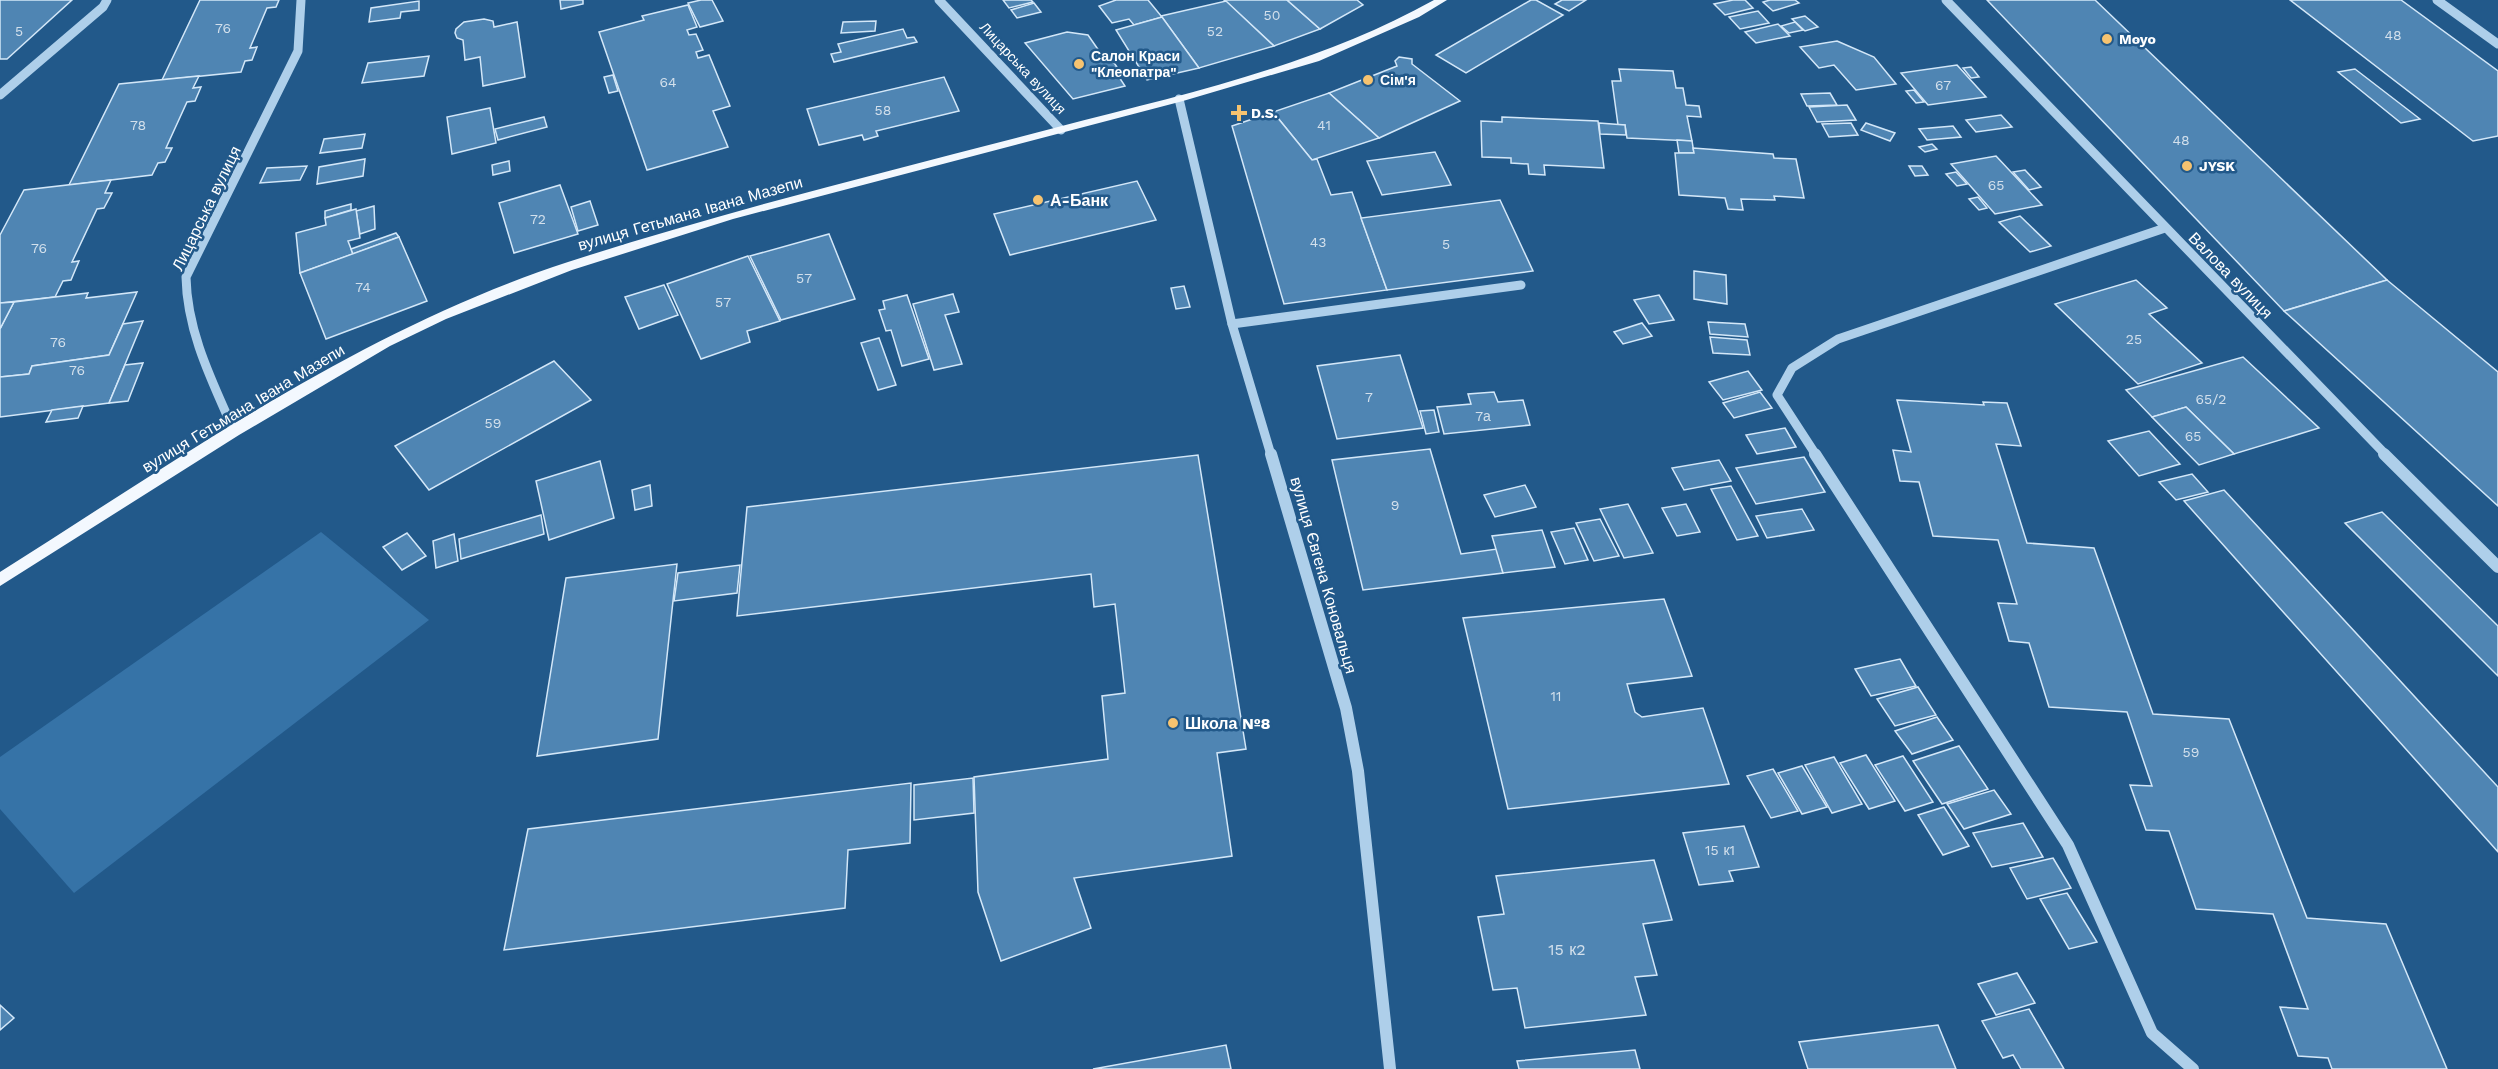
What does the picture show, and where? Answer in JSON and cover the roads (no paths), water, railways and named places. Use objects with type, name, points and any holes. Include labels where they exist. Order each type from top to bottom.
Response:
[{"type":"main road","name":"вулиця Гетьмана Івана Мазепи","points":[[0,580],[234,431],[412,329],[567,267],[730,216],[1179,99],[1315,59],[1415,15],[1442,0]]},
{"type":"street","points":[[0,95],[103,7],[108,0]]},
{"type":"street","name":"Лицарська вулиця","points":[[234,431],[196,334],[185,295],[186,277],[298,51],[302,0]]},
{"type":"street","name":"Лицарська вулиця","points":[[939,0],[1061,130]]},
{"type":"street","name":"Валова вулиця","points":[[1946,0],[2368,438],[2498,567]]},
{"type":"street","points":[[2437,0],[2498,44]]},
{"type":"street","name":"вулиця Євгена Коновальця","points":[[1179,99],[1232,324],[1346,708],[1358,771],[1390,1069]]},
{"type":"street","points":[[2165,228],[1838,339],[1792,368],[1777,395],[2068,845],[2152,1033],[2193,1069]]},
{"type":"street","points":[[1232,324],[1521,285]]},
{"type":"place","name":"Moyo","points":[[2107,39]]},
{"type":"place","name":"Салон Краси \"Клеопатра\"","points":[[1079,64]]},
{"type":"place","name":"Сім'я","points":[[1368,80]]},
{"type":"place","name":"D.S.","points":[[1239,113]]},
{"type":"place","name":"JYSK","points":[[2187,166]]},
{"type":"place","name":"А-Банк","points":[[1038,200]]},
{"type":"place","name":"Школа №8","points":[[1173,723]]}]
